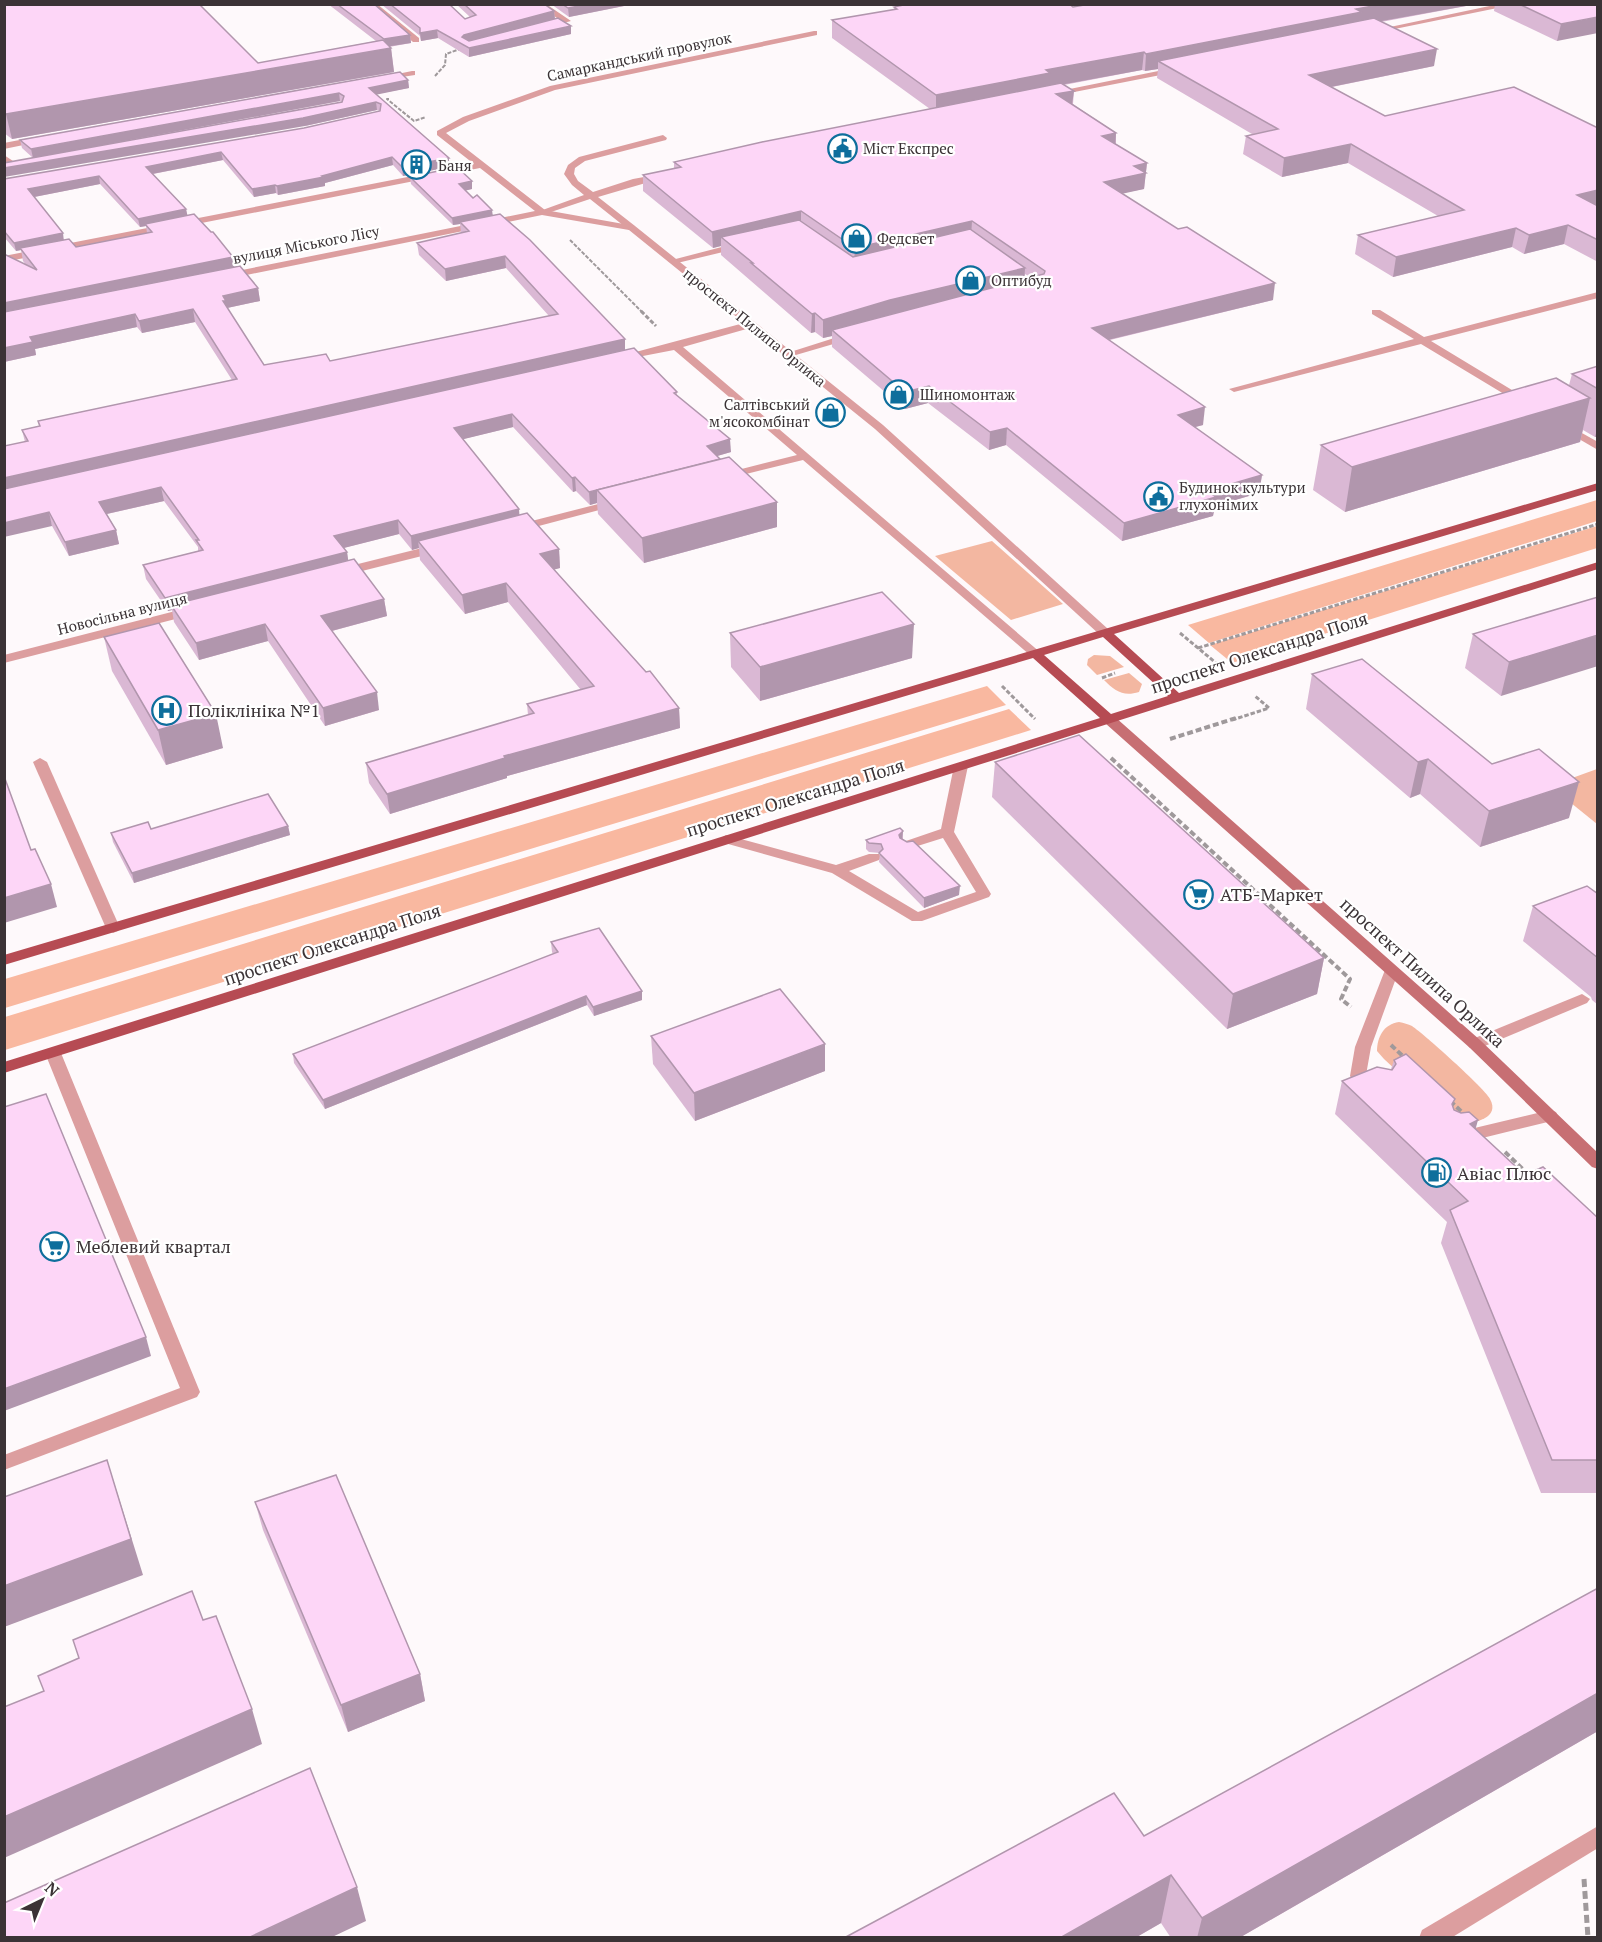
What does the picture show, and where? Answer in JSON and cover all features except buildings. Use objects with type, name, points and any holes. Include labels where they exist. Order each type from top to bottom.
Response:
[{"type":"main road","points":[[4,960],[1598,486]]},
{"type":"main road","name":"проспект Олександра Поля","points":[[4,1068],[726,839],[1178,699],[1598,564]]},
{"type":"main road","points":[[1104,632],[1178,699]]},
{"type":"main road","points":[[1035,653],[1110,720]]},
{"type":"main road","name":"проспект Пилипа Орлика","points":[[1110,720],[1475,1044],[1598,1163]]},
{"type":"street","points":[[372,4],[416,40]]},
{"type":"street","points":[[534,29],[567,21],[540,4]]},
{"type":"street","points":[[1362,34],[1513,4]]},
{"type":"street","name":"Самаркандський провулок","points":[[542,212],[440,133],[466,119],[553,87],[814,33]]},
{"type":"street","points":[[1047,94],[1187,67]]},
{"type":"street","points":[[377,79],[412,73]]},
{"type":"street","points":[[4,146],[51,137]]},
{"type":"street","points":[[632,228],[575,183],[569,174],[571,167],[582,159],[663,138]]},
{"type":"street","points":[[7,162],[14,166],[37,161]]},
{"type":"street","points":[[4,259],[482,165]]},
{"type":"street","points":[[542,212],[670,173]]},
{"type":"street","name":"проспект Пилипа Орлика","points":[[542,212],[632,228],[879,427],[1104,632]]},
{"type":"street","name":"вулиця Міського Лісу","points":[[215,278],[542,212]]},
{"type":"street","points":[[673,261],[748,244]]},
{"type":"street","points":[[1234,389],[1598,295]]},
{"type":"street","points":[[1376,312],[1529,405]]},
{"type":"street","points":[[607,362],[676,346],[752,324]]},
{"type":"street","points":[[789,354],[862,332]]},
{"type":"street","points":[[676,346],[1035,653]]},
{"type":"street","points":[[1557,422],[1598,447]]},
{"type":"street","points":[[716,478],[805,456]]},
{"type":"street","points":[[502,531],[626,501]]},
{"type":"street","points":[[328,576],[456,543]]},
{"type":"street","name":"Новосільна вулиця","points":[[4,658],[201,608]]},
{"type":"street","points":[[40,762],[113,928]]},
{"type":"street","points":[[726,839],[837,870],[917,918],[984,894],[947,832],[961,766]]},
{"type":"street","points":[[908,845],[947,832]]},
{"type":"street","points":[[837,870],[874,857]]},
{"type":"street","points":[[1378,1096],[1358,1076],[1363,1047],[1392,970]]},
{"type":"street","points":[[1475,1044],[1582,999]]},
{"type":"street","points":[[4,1463],[191,1392],[53,1053]]},
{"type":"street","points":[[1453,1138],[1550,1116]]},
{"type":"street","points":[[1430,1938],[1589,1841]]},
{"type":"path","points":[[431,81],[445,65],[446,54],[461,48]]},
{"type":"path","points":[[396,96],[387,99],[414,121]]},
{"type":"path","points":[[542,212],[676,346]]},
{"type":"path","points":[[1198,648],[1598,524]]},
{"type":"path","points":[[1176,628],[1221,667]]},
{"type":"path","points":[[997,682],[1042,725]]},
{"type":"path","points":[[1170,740],[1269,708],[1251,693]]},
{"type":"path","points":[[1588,1938],[1589,1841]]},
{"type":"shaded area","points":[[1597,500],[1597,521],[1209,643],[1188,625]]},
{"type":"shaded area","points":[[1597,526],[1597,548],[1232,663],[1210,645]]},
{"type":"shaded area","points":[[992,541],[1063,604],[1011,620],[935,556]]},
{"type":"shaded area","points":[[1094,655],[1110,656],[1124,667],[1097,675],[1087,665],[1088,659]]},
{"type":"shaded area","points":[[1129,673],[1142,684],[1139,692],[1128,694],[1120,692],[1104,680]]},
{"type":"shaded area","points":[[987,686],[1006,705],[5,1008],[5,979]]},
{"type":"shaded area","points":[[1009,709],[1031,730],[5,1050],[5,1017]]},
{"type":"shaded area","points":[[1597,769],[1597,824],[1550,786]]},
{"type":"shaded area","points":[[1399,1022],[1419,1031],[1477,1084],[1490,1099],[1491,1112],[1487,1117],[1474,1122],[1453,1123],[1384,1059],[1377,1051],[1380,1036],[1389,1025]]},
{"type":"place","name":"Міст Експрес","points":[[842,148]]},
{"type":"place","name":"Баня","points":[[417,165]]},
{"type":"place","name":"Федсвет","points":[[856,238]]},
{"type":"place","name":"Оптибуд","points":[[970,280]]},
{"type":"place","name":"Шиномонтаж","points":[[899,394]]},
{"type":"place","name":"Салтівський м'ясокомбінат","points":[[831,413]]},
{"type":"place","name":"Будинок культури глухонімих","points":[[1158,496]]},
{"type":"place","name":"Поліклініка №1","points":[[167,710]]},
{"type":"place","name":"АТБ-Маркет","points":[[1199,894]]},
{"type":"place","name":"Авіас Плюс","points":[[1436,1173]]},
{"type":"place","name":"Меблевий квартал","points":[[55,1246]]}]
